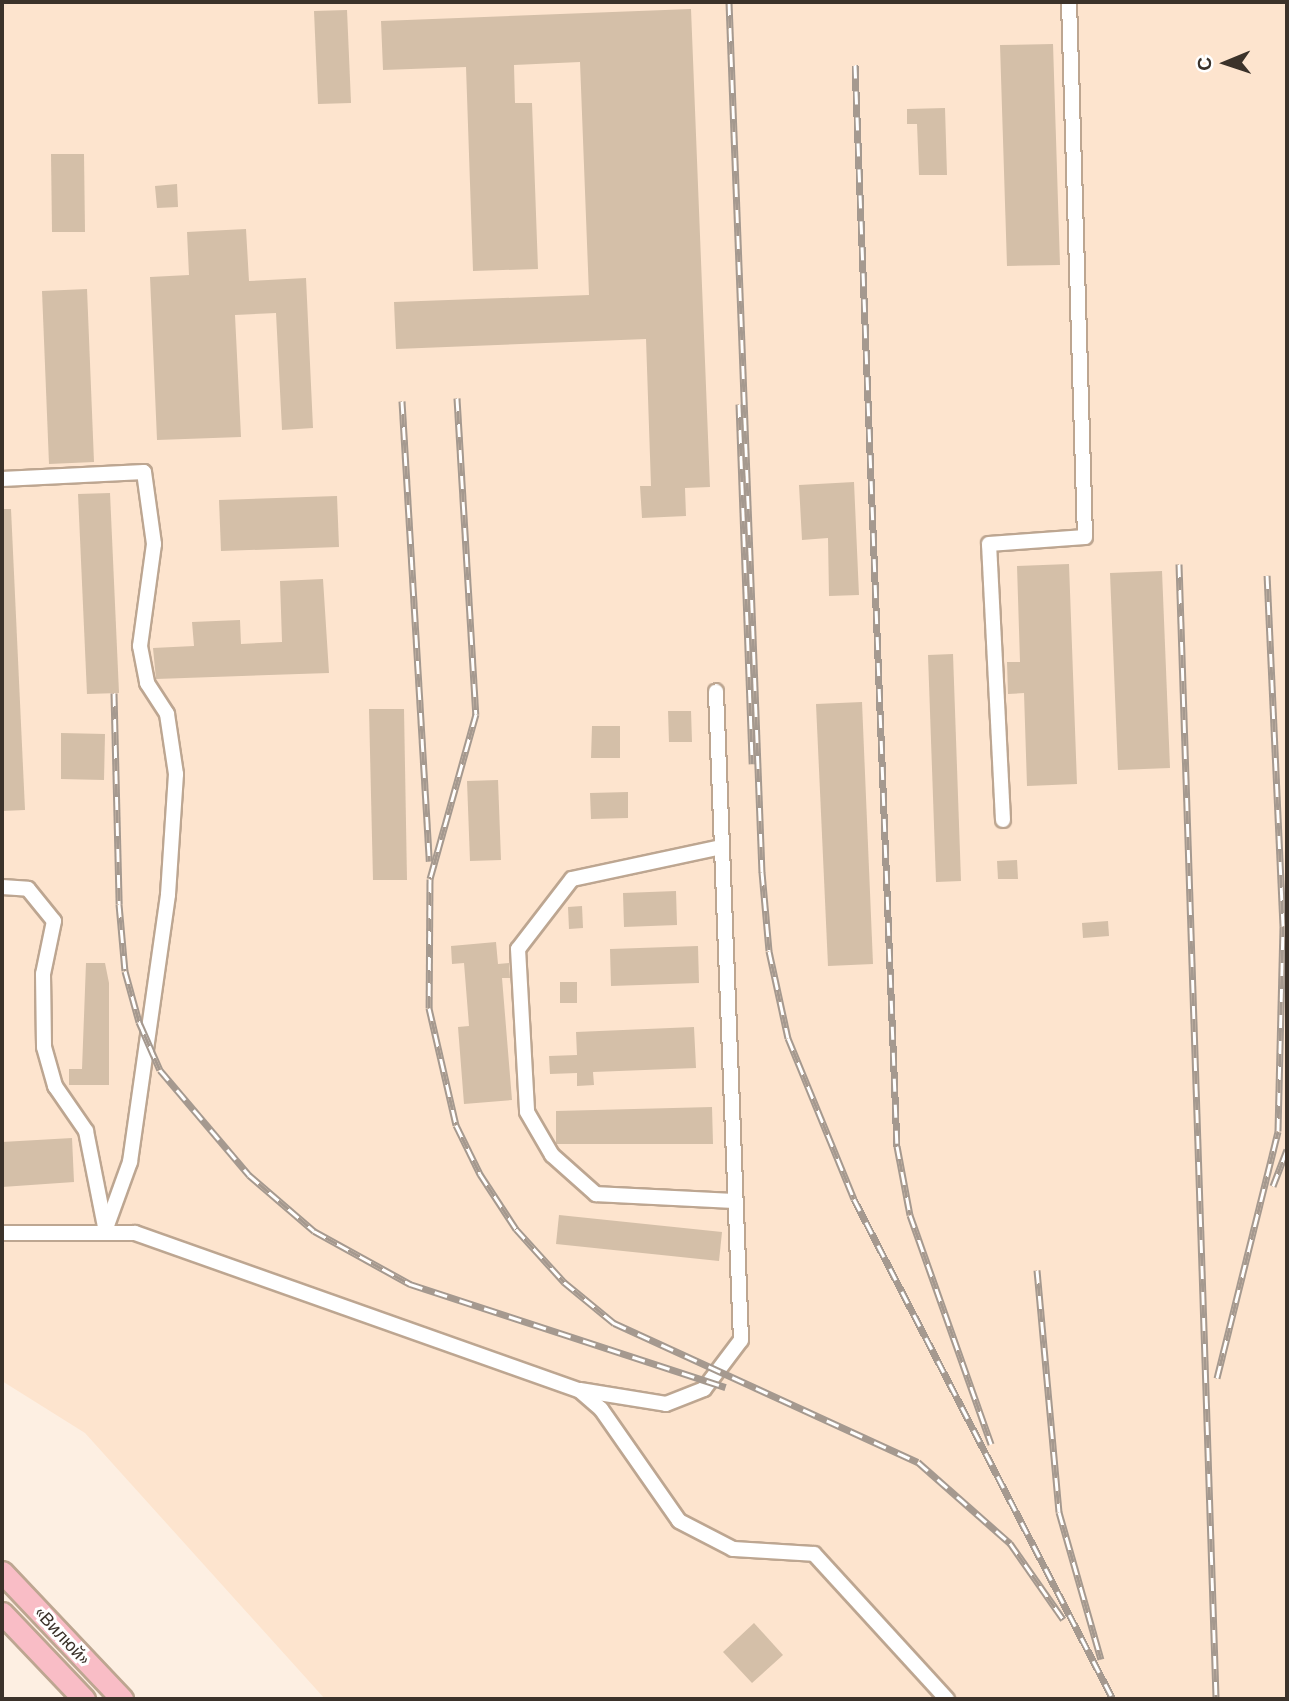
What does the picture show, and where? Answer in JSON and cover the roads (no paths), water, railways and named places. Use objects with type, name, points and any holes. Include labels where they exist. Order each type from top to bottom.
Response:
[{"type":"highway","name":"«Вилюй»","points":[[2,1572],[122,1699]]},
{"type":"highway","name":"«Вилюй»","points":[[2,1613],[84,1699]]},
{"type":"street","points":[[1003,820],[989,544],[1085,537],[1069,2]]},
{"type":"street","points":[[2,479],[144,471],[154,544],[140,646],[147,684],[167,714],[176,774],[168,895],[130,1162],[105,1231]]},
{"type":"street","points":[[2,1233],[135,1233],[273,1278],[579,1390],[666,1404],[704,1390],[741,1340],[732,1200],[716,691]]},
{"type":"street","points":[[720,847],[572,879],[518,948],[527,1112],[552,1155],[596,1194],[732,1200]]},
{"type":"street","points":[[2,887],[28,889],[54,921],[43,974],[44,1047],[55,1086],[86,1131],[105,1231]]},
{"type":"street","points":[[579,1390],[601,1409],[680,1521],[733,1549],[814,1553],[947,1699]]},
{"type":"railway","points":[[729,2],[762,872],[769,951],[788,1038],[854,1199],[1113,1699]]},
{"type":"railway","points":[[855,65],[897,1146],[910,1215],[991,1444]]},
{"type":"railway","points":[[457,398],[476,714],[430,879],[429,1008],[456,1125],[480,1174],[516,1229],[564,1282],[614,1323],[918,1462],[1010,1543],[1063,1619]]},
{"type":"railway","points":[[402,401],[429,861]]},
{"type":"railway","points":[[739,404],[752,764]]},
{"type":"railway","points":[[1179,564],[1216,1699]]},
{"type":"railway","points":[[1217,1378],[1278,1131],[1283,926],[1267,575]]},
{"type":"railway","points":[[114,693],[119,904],[125,971],[139,1022],[160,1070],[249,1175],[314,1231],[410,1284],[726,1387]]},
{"type":"railway","points":[[1273,1186],[1287,1150]]},
{"type":"railway","points":[[1037,1270],[1059,1512],[1101,1659]]}]
